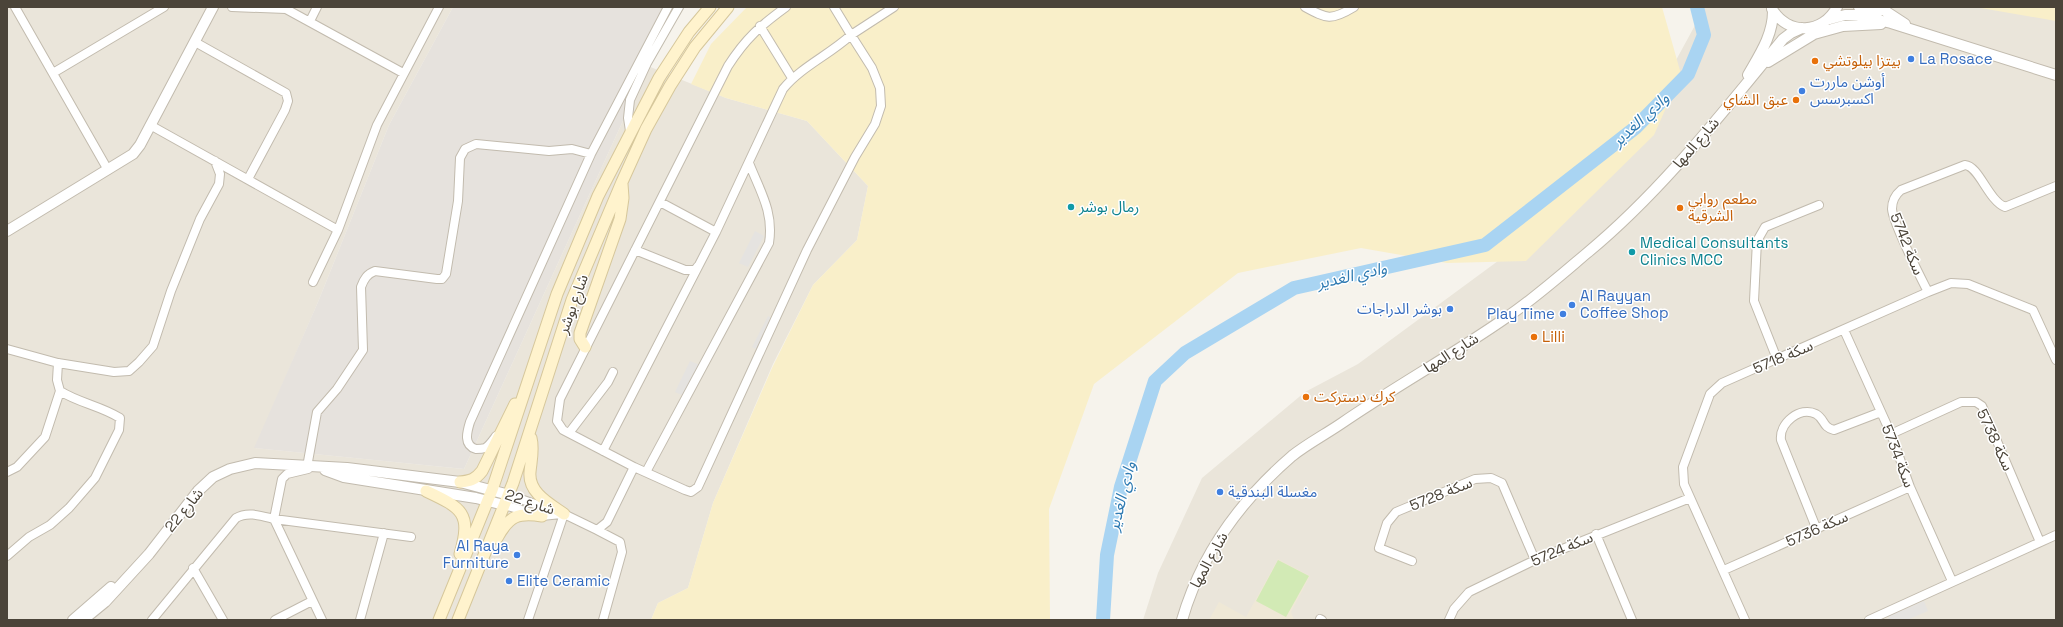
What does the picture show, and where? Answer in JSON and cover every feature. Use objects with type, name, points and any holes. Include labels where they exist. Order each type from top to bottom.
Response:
[{"type":"main road","name":"شارع بوشر","points":[[440,618],[490,495],[557,294],[598,196],[630,131],[659,78],[689,32],[710,7]]},
{"type":"main road","name":"شارع بوشر","points":[[458,620],[508,495],[532,429],[572,300],[622,182],[646,129],[670,86],[695,47],[728,7]]},
{"type":"main road","points":[[585,347],[579,337],[620,219],[623,198],[622,182]]},
{"type":"main road","points":[[460,482],[471,481],[477,477],[534,366]]},
{"type":"main road","points":[[532,429],[530,437],[532,448],[529,474],[532,484],[535,491],[541,498],[564,514]]},
{"type":"main road","points":[[426,491],[455,506],[464,518],[466,530],[440,618]]},
{"type":"main road","points":[[481,561],[490,554],[504,526],[509,520],[516,516],[528,514],[542,516]]},
{"type":"street","points":[[15,7],[108,170]]},
{"type":"street","points":[[53,73],[164,7]]},
{"type":"street","points":[[7,231],[133,154],[140,145],[214,7]]},
{"type":"street","points":[[232,7],[286,9],[403,73]]},
{"type":"street","points":[[310,21],[317,7]]},
{"type":"street","points":[[313,282],[338,230],[377,124],[439,7]]},
{"type":"street","points":[[504,426],[486,448],[478,450],[470,447],[467,442],[470,422],[591,154],[668,7]]},
{"type":"street","points":[[630,131],[628,118],[630,100],[650,57],[679,7]]},
{"type":"street","points":[[786,7],[760,26],[739,48],[719,82],[636,250],[585,347],[560,399],[558,407],[557,421],[563,430],[634,467],[691,492],[698,488],[808,250],[855,157],[875,124],[881,106],[880,88],[872,68],[850,35],[834,7]]},
{"type":"street","points":[[603,451],[716,232],[783,89],[792,78],[836,49],[850,35],[894,7]]},
{"type":"street","points":[[1305,7],[1325,18],[1341,15],[1354,7]]},
{"type":"street","points":[[1830,19],[1837,7]]},
{"type":"street","points":[[1860,7],[1905,24],[1931,36],[2056,75]]},
{"type":"street","points":[[1879,7],[1905,24]]},
{"type":"street","points":[[1772,9],[1780,19],[1789,25],[1802,28]]},
{"type":"street","name":"شارع المها","points":[[1739,92],[1770,36],[1773,22],[1772,9]]},
{"type":"street","name":"شارع المها","points":[[1182,620],[1196,578],[1214,545],[1245,503],[1269,478],[1301,450],[1366,406],[1508,317],[1589,252],[1630,214],[1670,172],[1761,67],[1783,39],[1802,28],[1815,27],[1830,19],[1845,15],[1857,15],[1891,23],[1931,36]]},
{"type":"street","points":[[1761,67],[1814,34],[1843,26],[1891,23]]},
{"type":"street","points":[[760,26],[792,78]]},
{"type":"street","points":[[195,42],[286,93],[288,101],[285,110],[248,179]]},
{"type":"street","points":[[150,124],[338,230]]},
{"type":"street","points":[[322,620],[274,519],[282,479],[287,474],[311,467],[317,412],[337,389],[363,350],[361,287],[364,280],[369,273],[375,271],[437,280],[442,279],[446,274],[458,201],[460,158],[464,149],[476,144],[548,151],[572,149],[591,154]]},
{"type":"street","points":[[7,349],[58,363],[114,372],[128,371],[139,362],[153,346],[171,291],[200,219],[219,184],[220,174],[215,161]]},
{"type":"street","points":[[646,472],[769,243],[771,228],[768,211],[749,163]]},
{"type":"street","name":"سكة 5742","points":[[1928,292],[1893,216],[1896,194],[1901,190],[1965,165],[1972,168],[1992,199],[2005,207],[2056,186]]},
{"type":"street","points":[[660,202],[716,232]]},
{"type":"street","points":[[1777,359],[1754,301],[1757,242],[1765,227],[1819,205]]},
{"type":"street","points":[[636,250],[685,270],[695,270],[700,262]]},
{"type":"street","name":"سكة 5718","points":[[1745,620],[1724,570],[1684,484],[1683,467],[1710,394],[1722,383],[1951,283],[1963,283],[2026,306],[2033,310],[2056,360]]},
{"type":"street","name":"سكة 5734","points":[[1844,330],[1891,434],[1910,488],[1952,581]]},
{"type":"street","points":[[7,472],[17,467],[45,437],[60,391],[57,380],[58,363]]},
{"type":"street","points":[[569,433],[604,388],[613,372]]},
{"type":"street","points":[[7,556],[29,538],[50,525],[70,508],[95,478],[119,430],[120,418],[107,410],[70,398],[60,391]]},
{"type":"street","name":"سكة 5738","points":[[1891,434],[1961,402],[1976,402],[1982,406],[2040,542]]},
{"type":"street","points":[[1817,530],[1781,440],[1780,432],[1782,427],[1790,418],[1805,412],[1815,413],[1820,416],[1824,426],[1834,430],[1881,412]]},
{"type":"street","name":"شارع 22","points":[[83,620],[105,602],[149,554],[198,491],[213,477],[230,469],[255,463],[378,471],[460,482],[490,495],[504,505],[542,516],[564,514]]},
{"type":"street","name":"شارع 22","points":[[311,467],[344,477],[426,491],[508,495],[564,514]]},
{"type":"street","points":[[597,530],[607,522],[634,467]]},
{"type":"street","name":"سكة 5728","points":[[1412,561],[1379,548],[1387,523],[1396,512],[1475,479],[1491,478],[1502,483],[1535,560]]},
{"type":"street","name":"سكة 5736","points":[[1724,570],[1910,488]]},
{"type":"street","name":"سكة 5724","points":[[1449,620],[1454,609],[1469,592],[1535,560],[1596,534],[1690,498]]},
{"type":"street","points":[[152,620],[193,568],[236,518],[242,514],[411,537]]},
{"type":"street","points":[[528,620],[564,514],[620,542],[622,552],[603,620]]},
{"type":"street","points":[[360,620],[384,533]]},
{"type":"street","points":[[1596,534],[1632,620]]},
{"type":"street","points":[[1869,620],[2056,535]]},
{"type":"street","points":[[73,620],[149,554]]},
{"type":"street","points":[[193,568],[223,620]]},
{"type":"street","points":[[275,620],[312,601]]},
{"type":"shaded area","points":[[7,7],[453,7],[389,125],[318,302],[255,448],[464,469],[648,66],[726,98],[807,121],[868,186],[857,240],[813,285],[773,364],[713,503],[688,588],[658,603],[651,620],[7,620]]},
{"type":"shaded area","points":[[453,7],[685,7],[648,66],[464,469],[254,448],[318,302],[389,125]]},
{"type":"shaded area","points":[[1705,7],[2007,7],[2056,14],[2056,620],[1143,620],[1158,573],[1202,478],[1305,392],[1358,364],[1536,233],[1639,128]]},
{"type":"shaded area","points":[[755,231],[764,236],[748,267],[739,263]]},
{"type":"shaded area","points":[[768,316],[776,320],[760,351],[752,347]]},
{"type":"shaded area","points":[[690,361],[700,365],[684,396],[675,392]]},
{"type":"shaded area","points":[[1278,559],[1310,576],[1291,612],[1294,620],[1209,620],[1219,602],[1246,617]]},
{"type":"shaded area","points":[[1924,601],[1928,611],[1907,620],[1889,620],[1888,616]]},
{"type":"green space","points":[[1278,560],[1309,576],[1286,617],[1256,601]]},
{"type":"sand","points":[[747,7],[1662,7],[1681,74],[1654,135],[1526,261],[1447,263],[1361,248],[1238,273],[1094,384],[1049,509],[1050,620],[651,620],[658,603],[688,588],[713,503],[772,368],[813,285],[857,240],[868,186],[807,121],[726,98],[691,84],[711,44]]},
{"type":"sand","points":[[1975,7],[2056,7],[2056,21]]},
{"type":"waterway","name":"وادي الغدير","points":[[1103,620],[1107,555],[1121,487],[1155,381],[1185,353],[1294,288],[1485,245],[1635,128],[1688,74],[1704,35],[1697,7]]},
{"type":"place","name":"La Rosace","points":[[1911,59]]},
{"type":"place","name":"بيتزا بيلوتشي","points":[[1815,61]]},
{"type":"place","name":"أوشن ماررت اكسبرسس","points":[[1802,91]]},
{"type":"place","name":"عبق الشاي","points":[[1796,100]]},
{"type":"place","name":"رمال بوشر","points":[[1071,207]]},
{"type":"place","name":"مطعم روابي الشرقية","points":[[1680,208]]},
{"type":"place","name":"Medical Consultants Clinics MCC","points":[[1632,252]]},
{"type":"place","name":"Al Rayyan Coffee Shop","points":[[1572,305]]},
{"type":"place","name":"بوشر الدراجات","points":[[1450,309]]},
{"type":"place","name":"Play Time","points":[[1563,314]]},
{"type":"place","name":"Lilli","points":[[1534,337]]},
{"type":"place","name":"كرك دستركت","points":[[1306,397]]},
{"type":"place","name":"مغسلة البندقية","points":[[1220,492]]},
{"type":"place","name":"Al Raya Furniture","points":[[517,555]]},
{"type":"place","name":"Elite Ceramic","points":[[509,581]]}]
